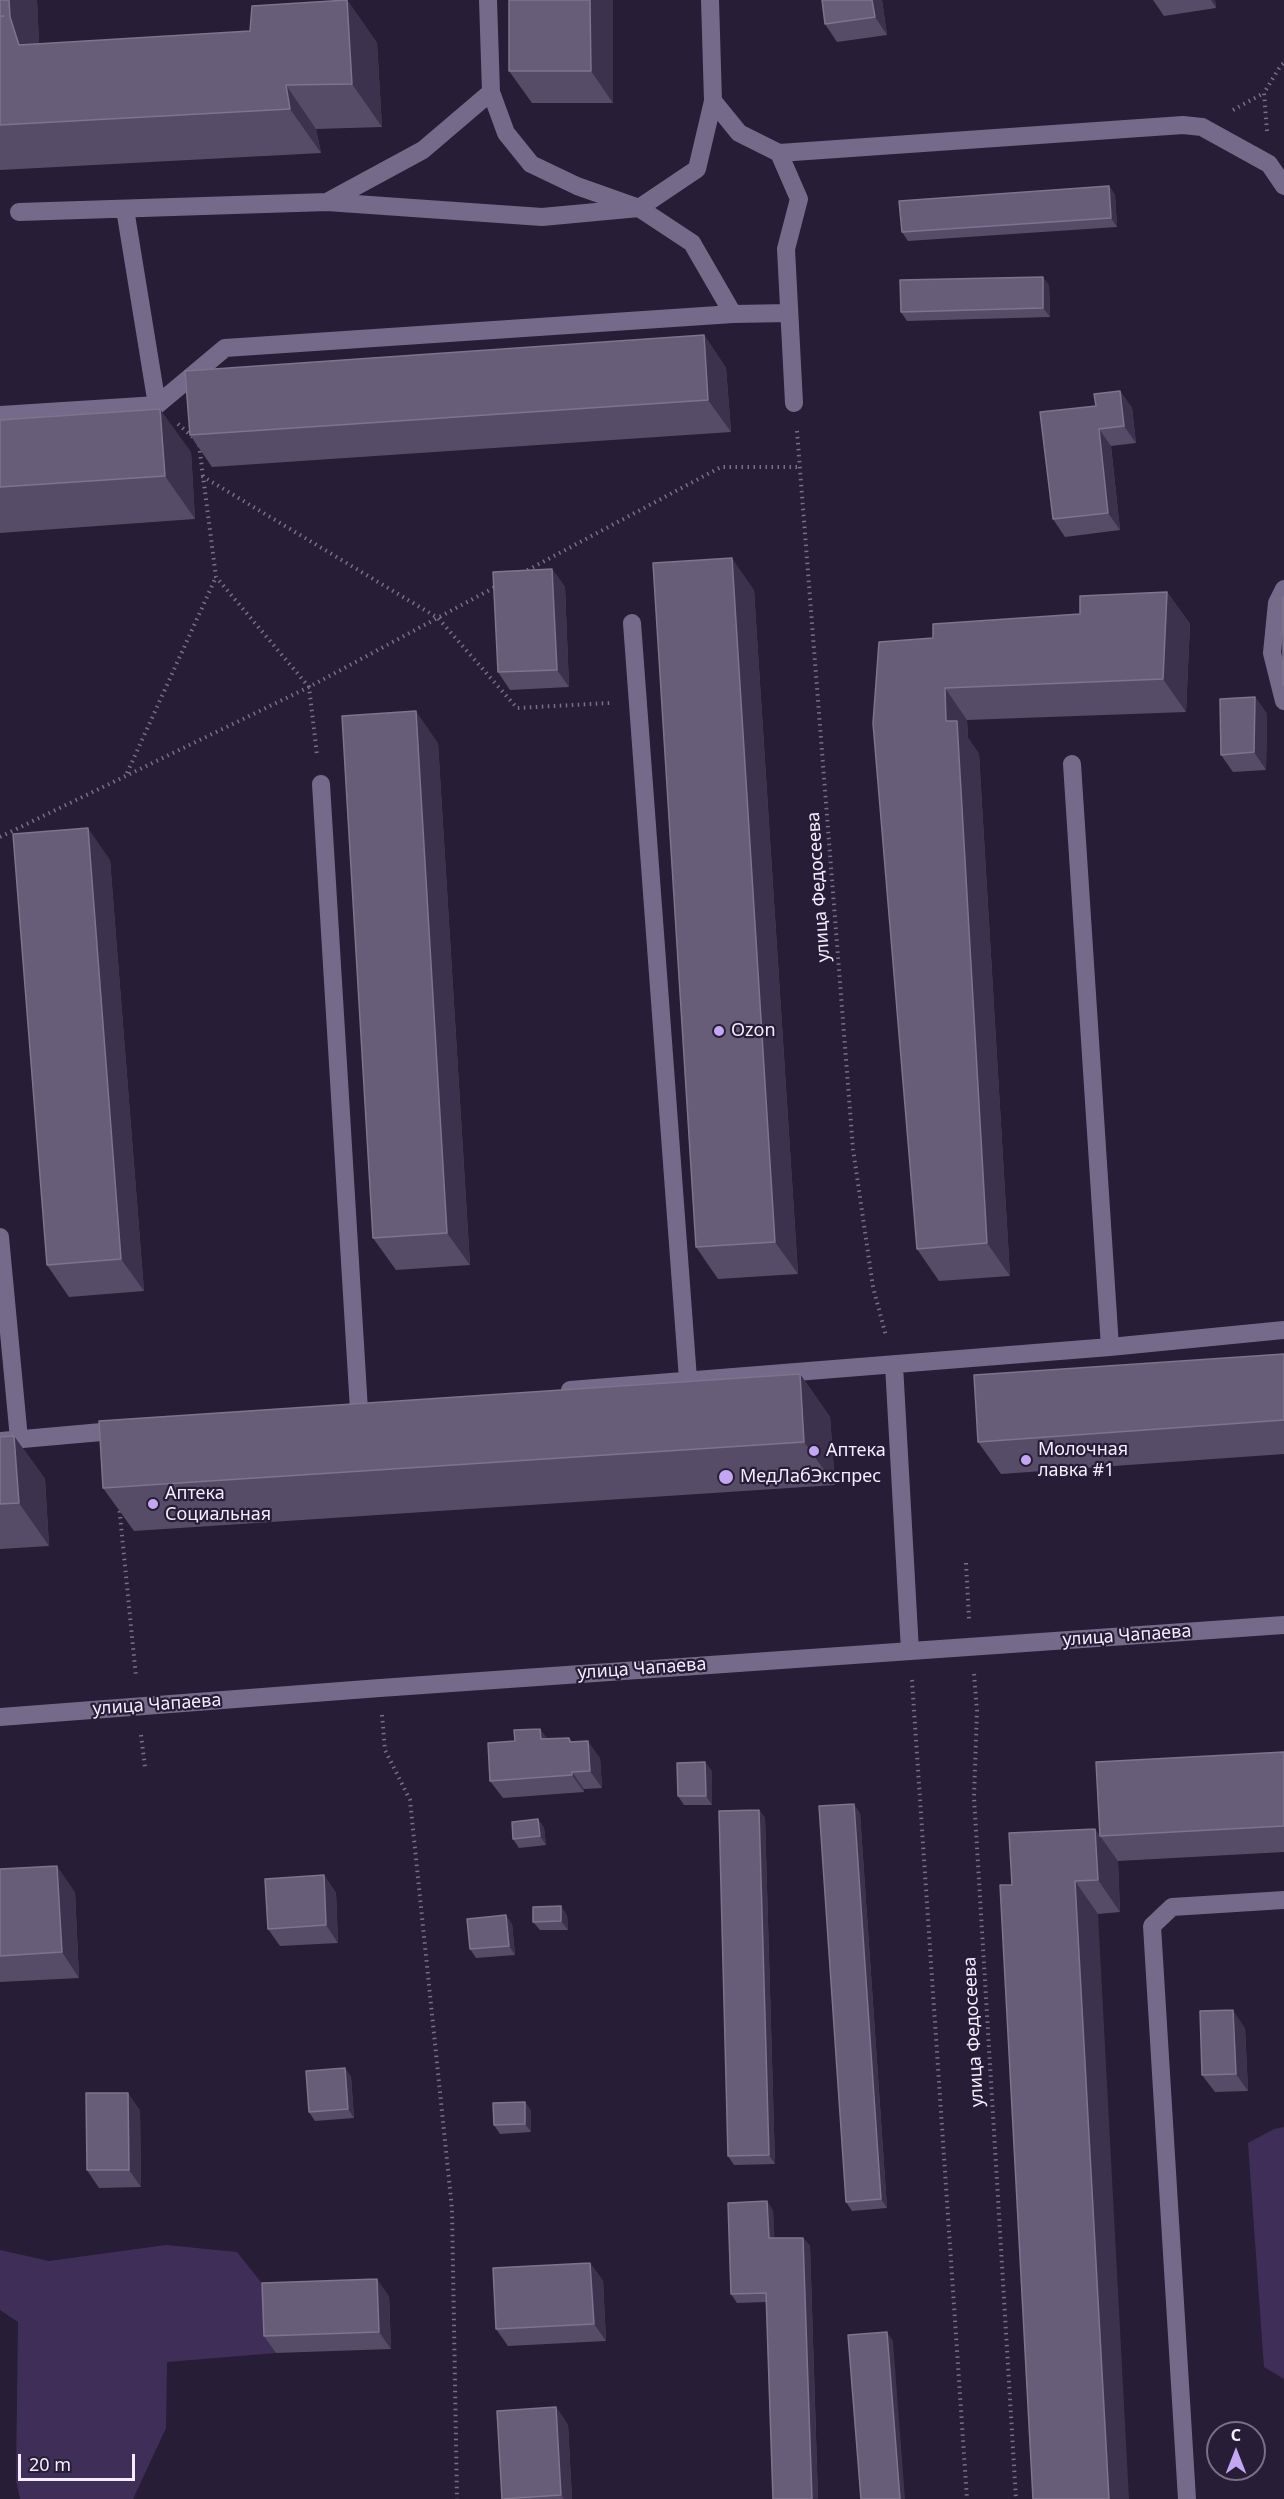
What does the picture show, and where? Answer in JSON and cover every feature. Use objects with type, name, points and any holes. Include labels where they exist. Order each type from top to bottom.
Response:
[{"type":"street","points":[[488,0],[491,92],[506,133],[531,164],[577,186],[639,208],[692,243],[733,314]]},
{"type":"street","points":[[19,212],[327,202],[542,217],[639,208],[697,169],[713,101],[710,0]]},
{"type":"street","points":[[327,202],[423,150],[491,92]]},
{"type":"street","points":[[713,101],[739,133],[779,153],[1183,125],[1202,127],[1269,164],[1284,186]]},
{"type":"street","points":[[779,153],[799,199],[786,249],[794,403]]},
{"type":"street","points":[[125,209],[157,405]]},
{"type":"street","points":[[0,415],[157,405],[225,348],[733,314],[789,313]]},
{"type":"street","points":[[1284,589],[1277,603],[1272,653],[1284,701]]},
{"type":"street","points":[[632,623],[688,1379]]},
{"type":"street","points":[[1072,764],[1110,1347]]},
{"type":"street","points":[[321,784],[365,1409],[336,1412]]},
{"type":"street","points":[[0,1237],[18,1440]]},
{"type":"street","points":[[547,1392],[1110,1347],[1284,1330]]},
{"type":"street","points":[[894,1365],[910,1651]]},
{"type":"street","points":[[0,1441],[147,1428]]},
{"type":"street","name":"улица Чапаева","points":[[0,1717],[1284,1625]]},
{"type":"street","points":[[1188,2499],[1152,1926],[1172,1907],[1284,1900]]},
{"type":"path","points":[[1269,164],[1264,93],[1281,64],[1284,63]]},
{"type":"path","name":"улица Федосеева","points":[[794,403],[801,467],[853,1149],[873,1287],[894,1365]]},
{"type":"path","points":[[126,775],[216,578],[198,441],[157,405]]},
{"type":"path","points":[[512,579],[721,467],[801,467]]},
{"type":"path","points":[[202,476],[438,618],[517,708],[638,702]]},
{"type":"path","points":[[216,578],[309,687],[321,784]]},
{"type":"path","points":[[0,837],[309,687],[501,584]]},
{"type":"path","points":[[118,1502],[145,1767]]},
{"type":"path","name":"улица Федосеева","points":[[966,1563],[977,1710],[974,1797],[1016,2499]]},
{"type":"path","points":[[910,1651],[967,2499]]},
{"type":"path","points":[[380,1688],[385,1750],[410,1800],[453,2209],[457,2499]]},
{"type":"shaded area","points":[[1284,2127],[1284,2379],[1264,2367],[1248,2143],[1274,2129]]},
{"type":"shaded area","points":[[166,2245],[237,2252],[275,2300],[276,2353],[167,2362],[166,2428],[133,2499],[20,2499],[16,2480],[18,2322],[0,2310],[0,2250],[49,2261]]},
{"type":"building","points":[[0,0],[9,0],[10,17],[19,45],[250,31],[252,6],[347,0],[352,84],[286,85],[290,109],[0,125],[0,17],[4,16],[0,16]]},
{"type":"building","points":[[509,0],[590,0],[591,71],[509,71]]},
{"type":"building","points":[[822,0],[872,0],[875,17],[825,24]]},
{"type":"building","points":[[1109,186],[1111,218],[902,232],[899,201]]},
{"type":"building","points":[[1043,277],[1043,308],[901,312],[900,280]]},
{"type":"building","points":[[704,335],[708,400],[190,435],[185,371]]},
{"type":"building","points":[[1120,391],[1124,426],[1099,429],[1108,513],[1053,519],[1040,412],[1096,406],[1094,394]]},
{"type":"building","points":[[160,409],[165,476],[0,487],[0,420]]},
{"type":"building","points":[[732,558],[775,1242],[696,1247],[653,563]]},
{"type":"building","points":[[552,569],[557,670],[498,672],[493,572]]},
{"type":"building","points":[[1167,592],[1163,679],[945,688],[946,721],[957,721],[987,1243],[917,1249],[873,723],[879,642],[933,638],[933,624],[1080,614],[1080,596]]},
{"type":"building","points":[[1284,597],[1284,685],[1283,685]]},
{"type":"building","points":[[1255,697],[1254,752],[1221,755],[1220,699]]},
{"type":"building","points":[[416,711],[447,1233],[373,1238],[342,716]]},
{"type":"building","points":[[88,828],[121,1259],[47,1265],[13,834]]},
{"type":"building","points":[[1284,1354],[1284,1420],[978,1442],[974,1375]]},
{"type":"building","points":[[800,1374],[804,1442],[103,1488],[99,1421]]},
{"type":"building","points":[[14,1436],[19,1503],[0,1504],[0,1437]]},
{"type":"building","points":[[540,1729],[541,1739],[569,1738],[570,1742],[588,1741],[590,1771],[572,1772],[572,1775],[490,1781],[488,1743],[515,1741],[514,1730]]},
{"type":"building","points":[[1284,1752],[1284,1826],[1100,1836],[1096,1762]]},
{"type":"building","points":[[705,1762],[706,1796],[678,1796],[677,1763]]},
{"type":"building","points":[[854,1804],[881,2199],[846,2202],[819,1806]]},
{"type":"building","points":[[759,1810],[769,2155],[728,2156],[719,1811]]},
{"type":"building","points":[[538,1819],[540,1836],[513,1839],[512,1822]]},
{"type":"building","points":[[1095,1829],[1098,1880],[1075,1881],[1109,2499],[1033,2499],[1000,1885],[1012,1885],[1009,1833]]},
{"type":"building","points":[[57,1866],[62,1952],[0,1956],[0,1869]]},
{"type":"building","points":[[324,1875],[326,1925],[268,1929],[265,1879]]},
{"type":"building","points":[[561,1906],[561,1921],[533,1922],[533,1907]]},
{"type":"building","points":[[506,1915],[509,1946],[470,1949],[467,1919]]},
{"type":"building","points":[[1233,2010],[1236,2074],[1202,2075],[1200,2011]]},
{"type":"building","points":[[345,2068],[348,2109],[309,2112],[306,2071]]},
{"type":"building","points":[[86,2093],[128,2093],[129,2170],[87,2170]]},
{"type":"building","points":[[525,2102],[525,2124],[494,2125],[493,2103]]},
{"type":"building","points":[[767,2201],[769,2238],[803,2238],[812,2499],[773,2499],[766,2293],[731,2294],[728,2203]]},
{"type":"building","points":[[590,2263],[594,2324],[496,2329],[493,2268]]},
{"type":"building","points":[[377,2279],[379,2332],[264,2336],[262,2283]]},
{"type":"building","points":[[887,2332],[900,2499],[861,2499],[848,2335]]},
{"type":"building","points":[[556,2407],[561,2495],[502,2499],[497,2411]]},
{"type":"place","name":"Ozon","points":[[719,1031]]},
{"type":"place","name":"Аптека","points":[[814,1451]]},
{"type":"place","name":"Молочная лавка #1","points":[[1026,1460]]},
{"type":"place","name":"МедЛабЭкспрес","points":[[726,1477]]},
{"type":"place","name":"Аптека Социальная","points":[[153,1504]]}]
